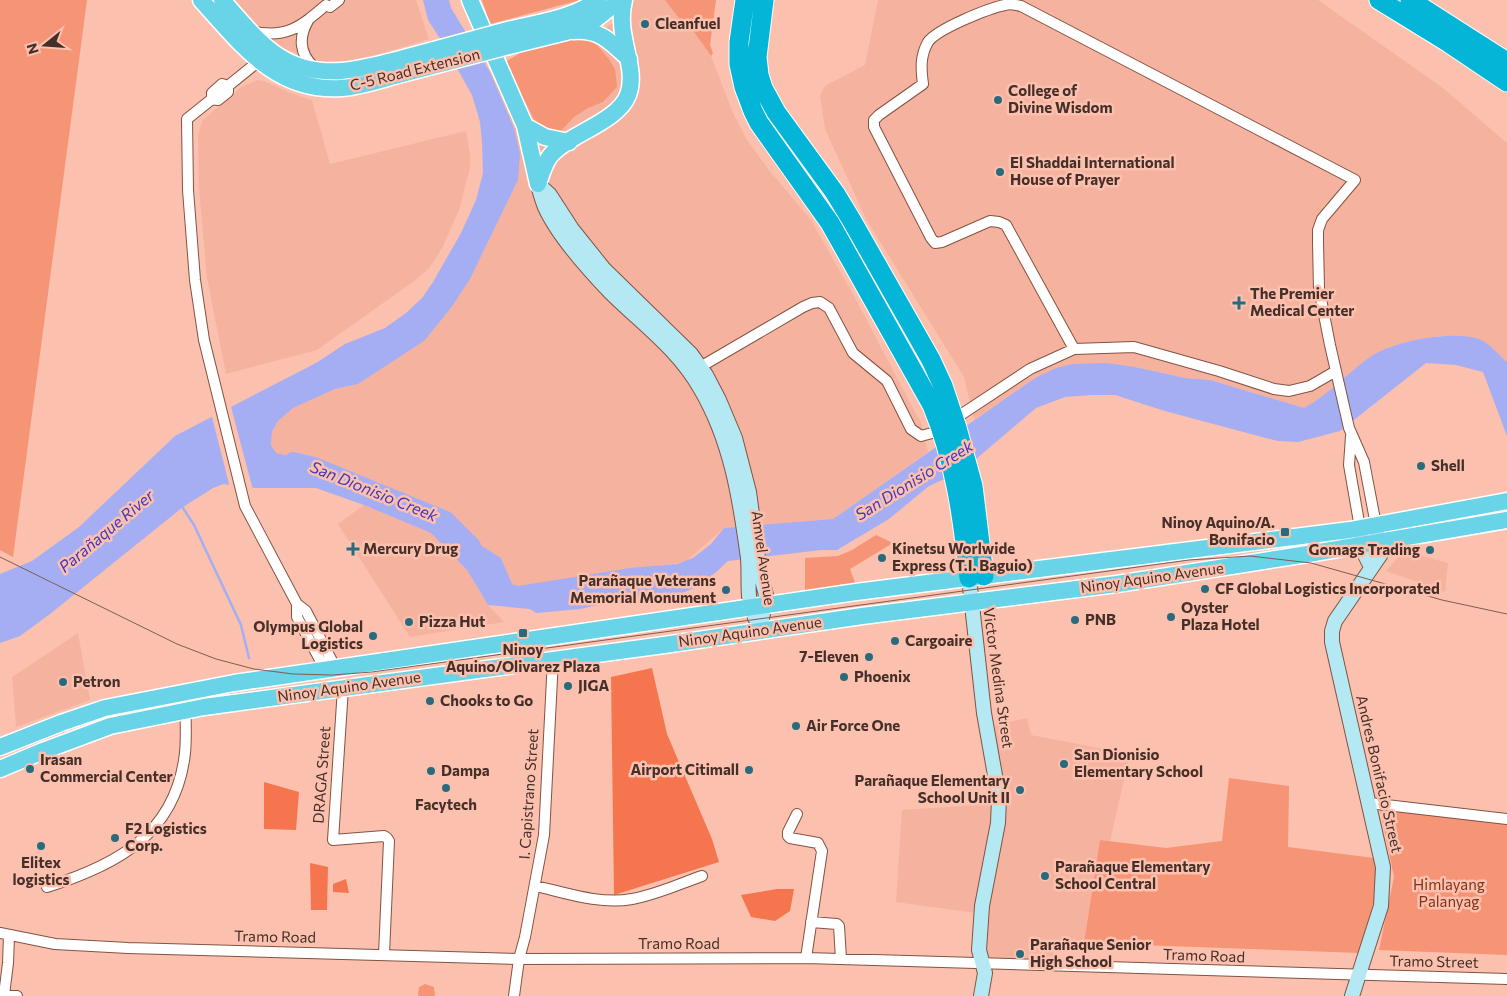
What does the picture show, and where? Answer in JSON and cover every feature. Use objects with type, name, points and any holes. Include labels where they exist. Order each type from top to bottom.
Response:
[{"type":"highway","points":[[745,0],[739,42],[739,64],[744,87],[753,112],[762,128],[830,222],[937,417],[949,428]]},
{"type":"highway","points":[[764,0],[757,57],[759,75],[766,95],[850,217],[936,370],[947,395],[949,428],[963,479],[975,498],[976,577]]},
{"type":"highway","points":[[1379,0],[1449,43],[1507,82]]},
{"type":"highway","points":[[1410,0],[1507,62]]},
{"type":"highway","points":[[1434,0],[1491,51]]},
{"type":"main road","name":"C-5 Road Extension","points":[[201,0],[258,61],[288,80],[325,88],[359,85],[395,68],[507,39],[572,14],[598,0]]},
{"type":"main road","name":"C-5 Road Extension","points":[[222,0],[271,52],[294,65],[318,70],[341,71],[395,68]]},
{"type":"main road","points":[[470,0],[495,62],[525,126],[538,184]]},
{"type":"main road","name":"C-5 Road Extension","points":[[507,39],[566,32],[592,22],[620,0]]},
{"type":"main road","points":[[538,184],[548,160],[554,153],[604,120],[625,101],[631,84],[629,60],[621,23],[624,0]]},
{"type":"main road","points":[[566,32],[587,30],[593,32],[608,41],[629,60]]},
{"type":"main road","points":[[525,126],[545,137],[568,142]]},
{"type":"main road","name":"Amvel Avenue","points":[[538,184],[550,195],[568,224],[604,269],[678,340],[695,370],[719,400],[735,438],[747,483],[748,518],[754,569],[766,595],[758,606],[760,631]]},
{"type":"main road","name":"Ninoy Aquino Avenue","points":[[0,748],[104,708],[332,667],[758,606],[1368,527],[1507,501]]},
{"type":"main road","name":"Ninoy Aquino Avenue","points":[[0,768],[110,726],[186,710],[862,616],[1117,584],[1371,544],[1507,520]]},
{"type":"main road","name":"Andres Bonifacio Street","points":[[1352,996],[1381,906],[1383,867],[1332,637],[1336,621],[1381,554],[1371,544],[1368,527]]},
{"type":"main road","name":"Victor Medina Street","points":[[976,577],[972,602],[984,713],[999,798],[998,823],[982,906],[979,950],[985,973],[982,996]]},
{"type":"main road","points":[[332,667],[341,688]]},
{"type":"street","points":[[250,30],[264,34],[278,34],[295,28],[309,19],[326,3],[330,7],[339,0]]},
{"type":"street","points":[[1074,349],[1006,225],[990,221],[942,242],[935,242],[931,238],[874,127],[874,120],[879,115],[923,84],[920,66],[923,54],[929,41],[938,32],[1006,4],[1021,6],[1355,180],[1322,219],[1318,230],[1319,289],[1350,432],[1364,462],[1368,527]]},
{"type":"street","points":[[309,19],[302,34],[302,49],[308,61],[318,70]]},
{"type":"street","points":[[258,61],[228,86],[222,84],[218,87],[212,93],[212,99],[187,119],[188,190],[195,280],[204,340],[245,506],[297,604],[306,612],[332,661],[332,667]]},
{"type":"street","points":[[695,370],[812,303],[820,302],[829,308],[853,352],[887,382],[911,429],[921,436],[949,428],[1030,369],[1074,349],[1134,347],[1289,391],[1304,388],[1337,376]]},
{"type":"street","points":[[1350,432],[1349,465],[1368,527]]},
{"type":"street","name":"I. Capistrano Street","points":[[514,996],[519,958],[536,886],[544,835],[553,659]]},
{"type":"street","name":"DRAGA Street","points":[[341,688],[333,840],[384,836],[389,841],[384,954]]},
{"type":"street","points":[[47,887],[81,877],[124,855],[143,840],[157,824],[171,802],[180,778],[185,754],[187,727],[185,692]]},
{"type":"street","points":[[1369,803],[1507,819]]},
{"type":"street","points":[[797,814],[788,832],[788,836],[818,844],[822,850],[806,958]]},
{"type":"street","points":[[536,886],[614,901],[631,900],[702,876]]},
{"type":"street","points":[[811,922],[837,924],[839,926],[841,959]]},
{"type":"street","points":[[4,935],[8,964],[2,994],[17,996]]},
{"type":"street","name":"Tramo Road","points":[[4,935],[62,944],[128,948],[519,958],[806,958],[1359,975]]},
{"type":"street","name":"Tramo Street","points":[[1359,975],[1507,979]]},
{"type":"shaded area","points":[[235,0],[416,0],[429,39],[360,60],[323,62],[281,47],[268,37]]},
{"type":"shaded area","points":[[630,0],[665,0],[678,17],[694,32],[711,56],[733,113],[747,140],[769,170],[811,220],[854,296],[922,425],[928,452],[833,519],[724,528],[685,562],[518,586],[512,584],[501,558],[439,519],[331,474],[303,459],[276,453],[271,445],[272,432],[278,421],[293,408],[335,389],[358,384],[423,341],[451,308],[470,279],[518,180],[514,128],[490,72],[579,44],[612,24]]},
{"type":"shaded area","points":[[878,0],[1318,0],[1443,88],[1507,143],[1507,362],[1496,352],[1465,336],[1438,336],[1414,342],[1362,363],[1317,402],[1304,408],[1210,380],[1185,378],[1135,367],[1035,378],[974,420],[964,377],[866,219],[825,129],[820,96],[825,86],[865,65]]},
{"type":"shaded area","points":[[257,80],[312,100],[330,164],[466,131],[470,154],[470,168],[459,210],[442,248],[430,267],[417,279],[317,350],[226,374],[207,278],[199,190],[198,135],[202,121],[240,88]]},
{"type":"shaded area","points":[[364,505],[431,533],[467,570],[488,605],[504,622],[410,637],[338,524]]},
{"type":"shaded area","points":[[1404,551],[1448,563],[1445,592],[1386,571]]},
{"type":"shaded area","points":[[78,633],[90,700],[16,727],[12,677]]},
{"type":"shaded area","points":[[652,668],[667,734],[712,839],[719,862],[614,895],[611,677]]},
{"type":"shaded area","name":"Parañaque Elementary School Central","points":[[1027,718],[1031,735],[1130,754],[1110,841],[1100,840],[1084,943],[1054,945],[1052,964],[987,962],[986,945],[989,910],[1006,813],[995,725]]},
{"type":"shaded area","points":[[264,782],[299,792],[296,830],[264,829]]},
{"type":"shaded area","points":[[993,804],[976,913],[896,902],[902,810]]},
{"type":"shaded area","points":[[310,863],[328,867],[327,910],[311,910]]},
{"type":"shaded area","points":[[346,879],[349,893],[333,892],[333,884]]},
{"type":"shaded area","points":[[777,889],[794,889],[790,911],[775,921],[751,917],[741,895]]},
{"type":"green space","points":[[0,0],[87,0],[13,557],[0,550]]},
{"type":"green space","points":[[482,0],[580,0],[490,24]]},
{"type":"green space","points":[[665,0],[716,0],[710,45],[713,53],[711,56],[694,32],[678,17]]},
{"type":"green space","points":[[573,40],[590,40],[598,46],[615,69],[617,87],[603,102],[588,108],[574,117],[561,131],[548,130],[535,121],[505,62],[522,52]]},
{"type":"green space","points":[[876,535],[893,543],[850,569],[857,588],[805,595],[805,558],[838,556],[852,550]]},
{"type":"green space","points":[[1229,778],[1289,786],[1288,847],[1374,858],[1376,869],[1375,893],[1360,953],[1084,943],[1100,840],[1166,848],[1222,841]]},
{"type":"green space","name":"Himlayang Palanyag","points":[[1380,809],[1507,824],[1507,955],[1379,950],[1394,877]]},
{"type":"green space","points":[[425,984],[434,987],[435,996],[418,996],[419,987]]},
{"type":"water","name":"Parañaque River","points":[[423,0],[449,0],[451,8],[490,72],[514,128],[520,154],[518,180],[470,279],[451,308],[424,341],[358,384],[335,389],[293,408],[278,421],[272,432],[271,445],[276,453],[303,459],[331,474],[439,519],[501,558],[512,584],[518,586],[630,568],[677,564],[693,558],[711,544],[724,528],[833,519],[1035,378],[1056,368],[1072,364],[1107,363],[1185,378],[1210,380],[1304,408],[1322,397],[1362,363],[1380,351],[1424,338],[1441,336],[1470,337],[1484,342],[1507,362],[1507,436],[1483,372],[1456,365],[1426,363],[1340,431],[1298,442],[1278,441],[1262,437],[1165,411],[1115,395],[1065,397],[1036,408],[962,471],[929,486],[889,519],[837,550],[821,550],[728,561],[694,588],[678,595],[655,593],[580,609],[536,613],[530,609],[488,605],[467,570],[431,533],[364,505],[316,488],[255,488],[223,484],[213,488],[183,507],[20,636],[0,643],[0,574],[32,561],[79,527],[175,436],[316,363],[345,344],[385,328],[406,313],[422,298],[433,282],[461,233],[476,200],[483,173],[482,142],[480,122],[472,95],[428,20]]},
{"type":"pier","points":[[230,403],[253,490],[230,488],[211,413]]},
{"type":"waterway","name":"San Dionisio Creek","points":[[293,460],[314,465],[446,519],[473,546]]},
{"type":"waterway","points":[[181,505],[194,525],[241,625],[249,658]]},
{"type":"tram line","points":[[0,557],[177,644],[216,659],[254,669],[293,674],[333,675],[372,672],[1189,560],[1250,556],[1311,563],[1442,600],[1507,614]]},
{"type":"place","name":"Cleanfuel","points":[[645,24]]},
{"type":"place","name":"College of Divine Wisdom","points":[[998,100]]},
{"type":"place","name":"El Shaddai International House of Prayer","points":[[1000,172]]},
{"type":"place","name":"The Premier Medical Center","points":[[1239,303]]},
{"type":"place","name":"Shell","points":[[1421,466]]},
{"type":"place","name":"Ninoy Aquino/A. Bonifacio","points":[[1285,532]]},
{"type":"place","name":"Mercury Drug","points":[[353,549]]},
{"type":"place","name":"Gomags Trading","points":[[1430,550]]},
{"type":"place","name":"Kinetsu Worlwide Express (T.I. Baguio)","points":[[882,558]]},
{"type":"place","name":"CF Global Logistics Incorporated","points":[[1205,589]]},
{"type":"place","name":"Parañaque Veterans Memorial Monument","points":[[726,590]]},
{"type":"place","name":"Oyster Plaza Hotel","points":[[1171,617]]},
{"type":"place","name":"PNB","points":[[1075,620]]},
{"type":"place","name":"Pizza Hut","points":[[409,622]]},
{"type":"place","name":"Ninoy Aquino/Olivarez Plaza","points":[[523,633]]},
{"type":"place","name":"Olympus Global Logistics","points":[[373,636]]},
{"type":"place","name":"Cargoaire","points":[[895,641]]},
{"type":"place","name":"7-Eleven","points":[[869,657]]},
{"type":"place","name":"Phoenix","points":[[844,677]]},
{"type":"place","name":"Petron","points":[[63,682]]},
{"type":"place","name":"JIGA","points":[[568,686]]},
{"type":"place","name":"Chooks to Go","points":[[430,701]]},
{"type":"place","name":"Air Force One","points":[[796,726]]},
{"type":"place","name":"San Dionisio Elementary School","points":[[1064,764]]},
{"type":"place","name":"Irasan Commercial Center","points":[[30,769]]},
{"type":"place","name":"Airport Citimall","points":[[749,770]]},
{"type":"place","name":"Dampa","points":[[431,771]]},
{"type":"place","name":"Facytech","points":[[446,788]]},
{"type":"place","name":"Parañaque Elementary School Unit II","points":[[1020,790]]},
{"type":"place","name":"F2 Logistics Corp.","points":[[115,838]]},
{"type":"place","name":"Elitex logistics","points":[[41,846]]},
{"type":"place","name":"Parañaque Elementary School Central","points":[[1045,876]]},
{"type":"place","name":"Parañaque Senior High School","points":[[1020,954]]}]
